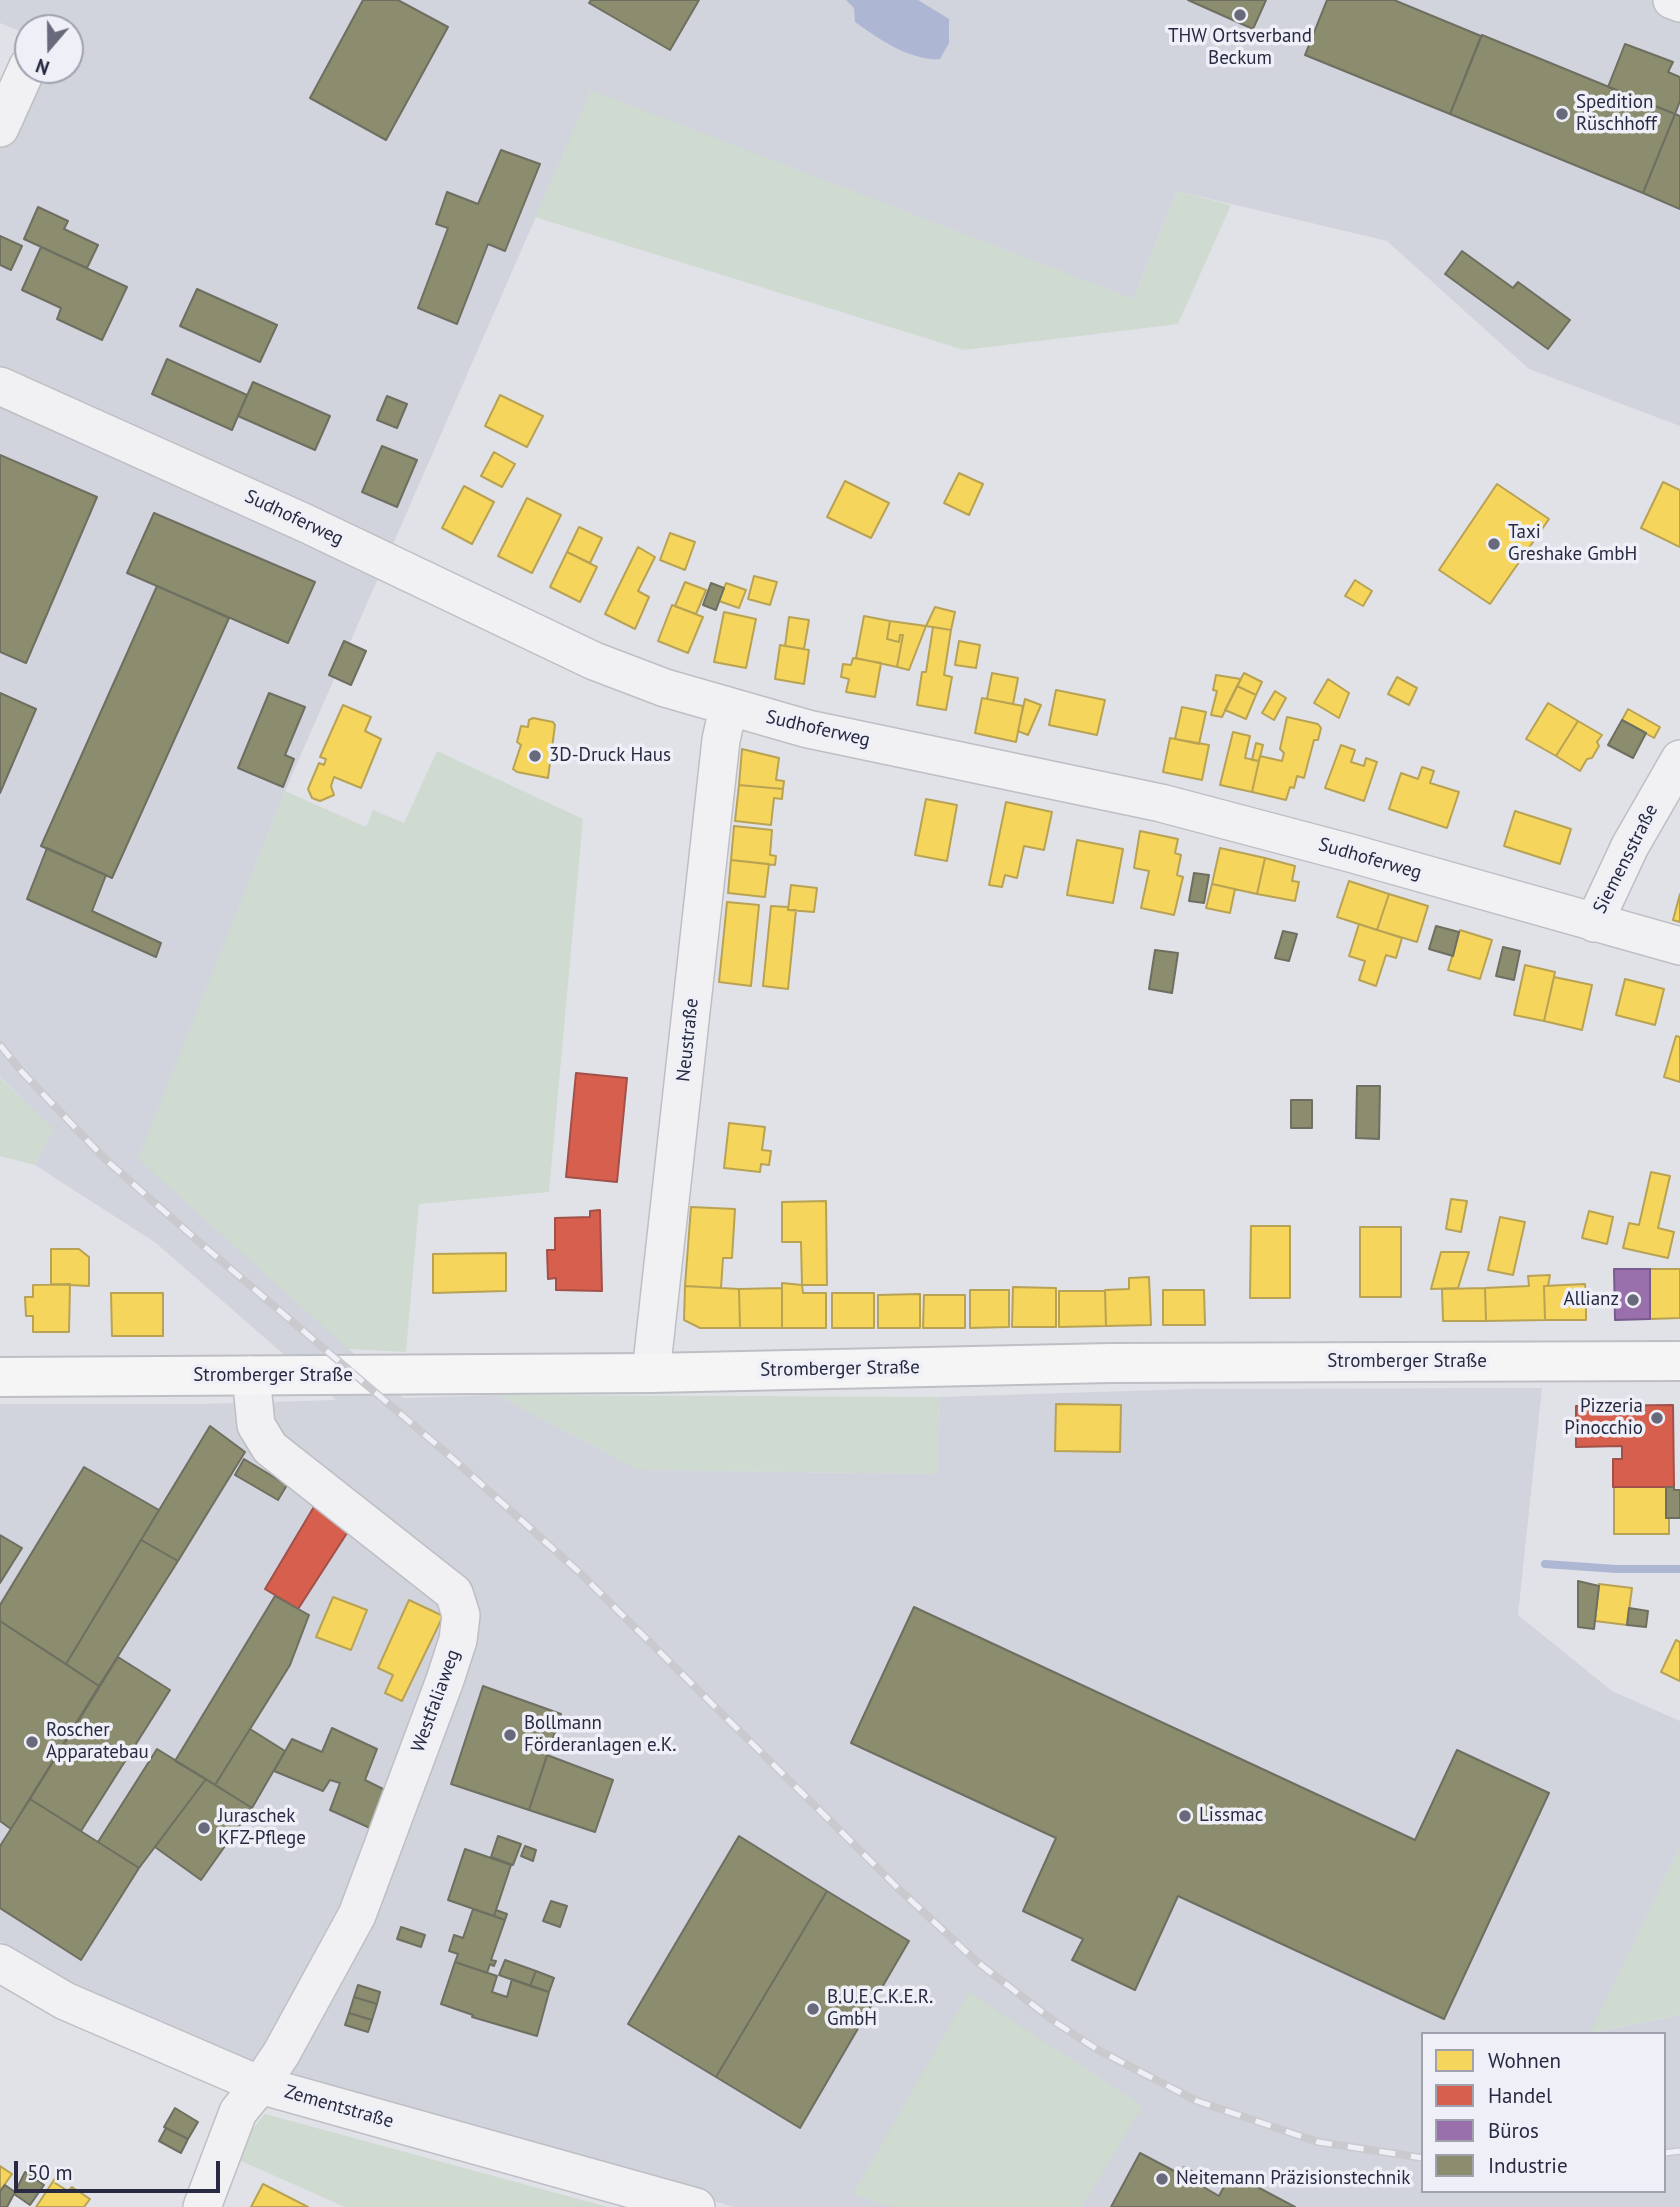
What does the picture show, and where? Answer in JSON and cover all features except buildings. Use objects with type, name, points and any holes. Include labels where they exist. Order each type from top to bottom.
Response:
[{"type":"main road","name":"Stromberger Straße","points":[[0,1377],[651,1373],[1111,1363],[1680,1361]]},
{"type":"street","points":[[1672,0],[1680,3]]},
{"type":"street","points":[[0,128],[20,84]]},
{"type":"street","name":"Sudhoferweg","points":[[0,386],[305,523],[594,661],[665,688],[808,729],[1160,803],[1350,853],[1680,946]]},
{"type":"street","name":"Neustraße","points":[[651,1373],[718,768],[728,708]]},
{"type":"street","name":"Siemensstraße","points":[[1594,923],[1630,846],[1680,759]]},
{"type":"street","name":"Westfaliaweg","points":[[202,2207],[238,2112],[281,2054],[357,1915],[445,1680],[458,1640],[461,1615],[454,1593],[270,1448],[256,1424],[251,1375]]},
{"type":"street","name":"Zementstraße","points":[[0,1963],[65,2001],[260,2085],[696,2207]]},
{"type":"shaded area","points":[[0,0],[1680,0],[1680,426],[1529,369],[1387,241],[1177,191],[1133,299],[591,91],[285,791],[139,1159],[403,1398],[497,1395],[639,1470],[937,1474],[939,1397],[1192,1389],[1542,1388],[1518,1615],[1612,1691],[1680,1721],[1680,1846],[1591,2032],[1421,2032],[1421,2193],[1666,2193],[1666,2032],[1596,2032],[1680,2015],[1680,2207],[734,2207],[283,2074],[73,1985],[0,1941],[0,1404],[200,1404],[336,1400],[156,1243],[35,1165],[53,1129],[0,1077],[0,139],[23,84],[84,84],[84,14],[14,14],[14,28],[0,23]]},
{"type":"shaded area","points":[[591,90],[1133,299],[1177,191],[1231,205],[1178,324],[964,350],[535,217]]},
{"type":"shaded area","points":[[437,751],[583,819],[549,1192],[419,1204],[406,1352],[348,1349],[138,1159],[285,791],[366,827],[373,810],[404,823]]},
{"type":"shaded area","points":[[0,1078],[54,1129],[35,1165],[0,1156]]},
{"type":"shaded area","points":[[497,1395],[939,1397],[937,1474],[639,1470]]},
{"type":"shaded area","points":[[1680,1846],[1680,2015],[1590,2032]]},
{"type":"shaded area","points":[[969,1992],[1143,2106],[1082,2207],[891,2207],[853,2194]]},
{"type":"shaded area","points":[[265,2114],[608,2207],[345,2207],[230,2156]]},
{"type":"water","points":[[846,0],[918,0],[949,19],[949,43],[940,59],[906,53],[855,22],[854,8]]},
{"type":"waterway","points":[[1545,1564],[1616,1569],[1680,1569]]},
{"type":"railway","points":[[0,1045],[22,1072],[106,1160],[451,1457],[579,1572],[901,1891],[976,1961],[1055,2022],[1098,2050],[1197,2101],[1318,2142],[1421,2158]]},
{"type":"railway","points":[[1666,2153],[1680,2151]]},
{"type":"place","name":"THW Ortsverband Beckum","points":[[1240,15]]},
{"type":"place","name":"Spedition Rüschhoff","points":[[1562,114]]},
{"type":"place","name":"Taxi Greshake GmbH","points":[[1494,544]]},
{"type":"place","name":"3D-Druck Haus","points":[[535,756]]},
{"type":"place","name":"Allianz","points":[[1633,1300]]},
{"type":"place","name":"Pizzeria Pinocchio","points":[[1657,1418]]},
{"type":"place","name":"Bollmann Förderanlagen e.K.","points":[[510,1735]]},
{"type":"place","name":"Roscher Apparatebau","points":[[32,1742]]},
{"type":"place","name":"Lissmac","points":[[1185,1816]]},
{"type":"place","name":"Juraschek KFZ-Pflege","points":[[204,1828]]},
{"type":"place","name":"B.U.E.C.K.E.R. GmbH","points":[[813,2009]]},
{"type":"place","name":"Neitemann Präzisionstechnik","points":[[1162,2179]]}]
